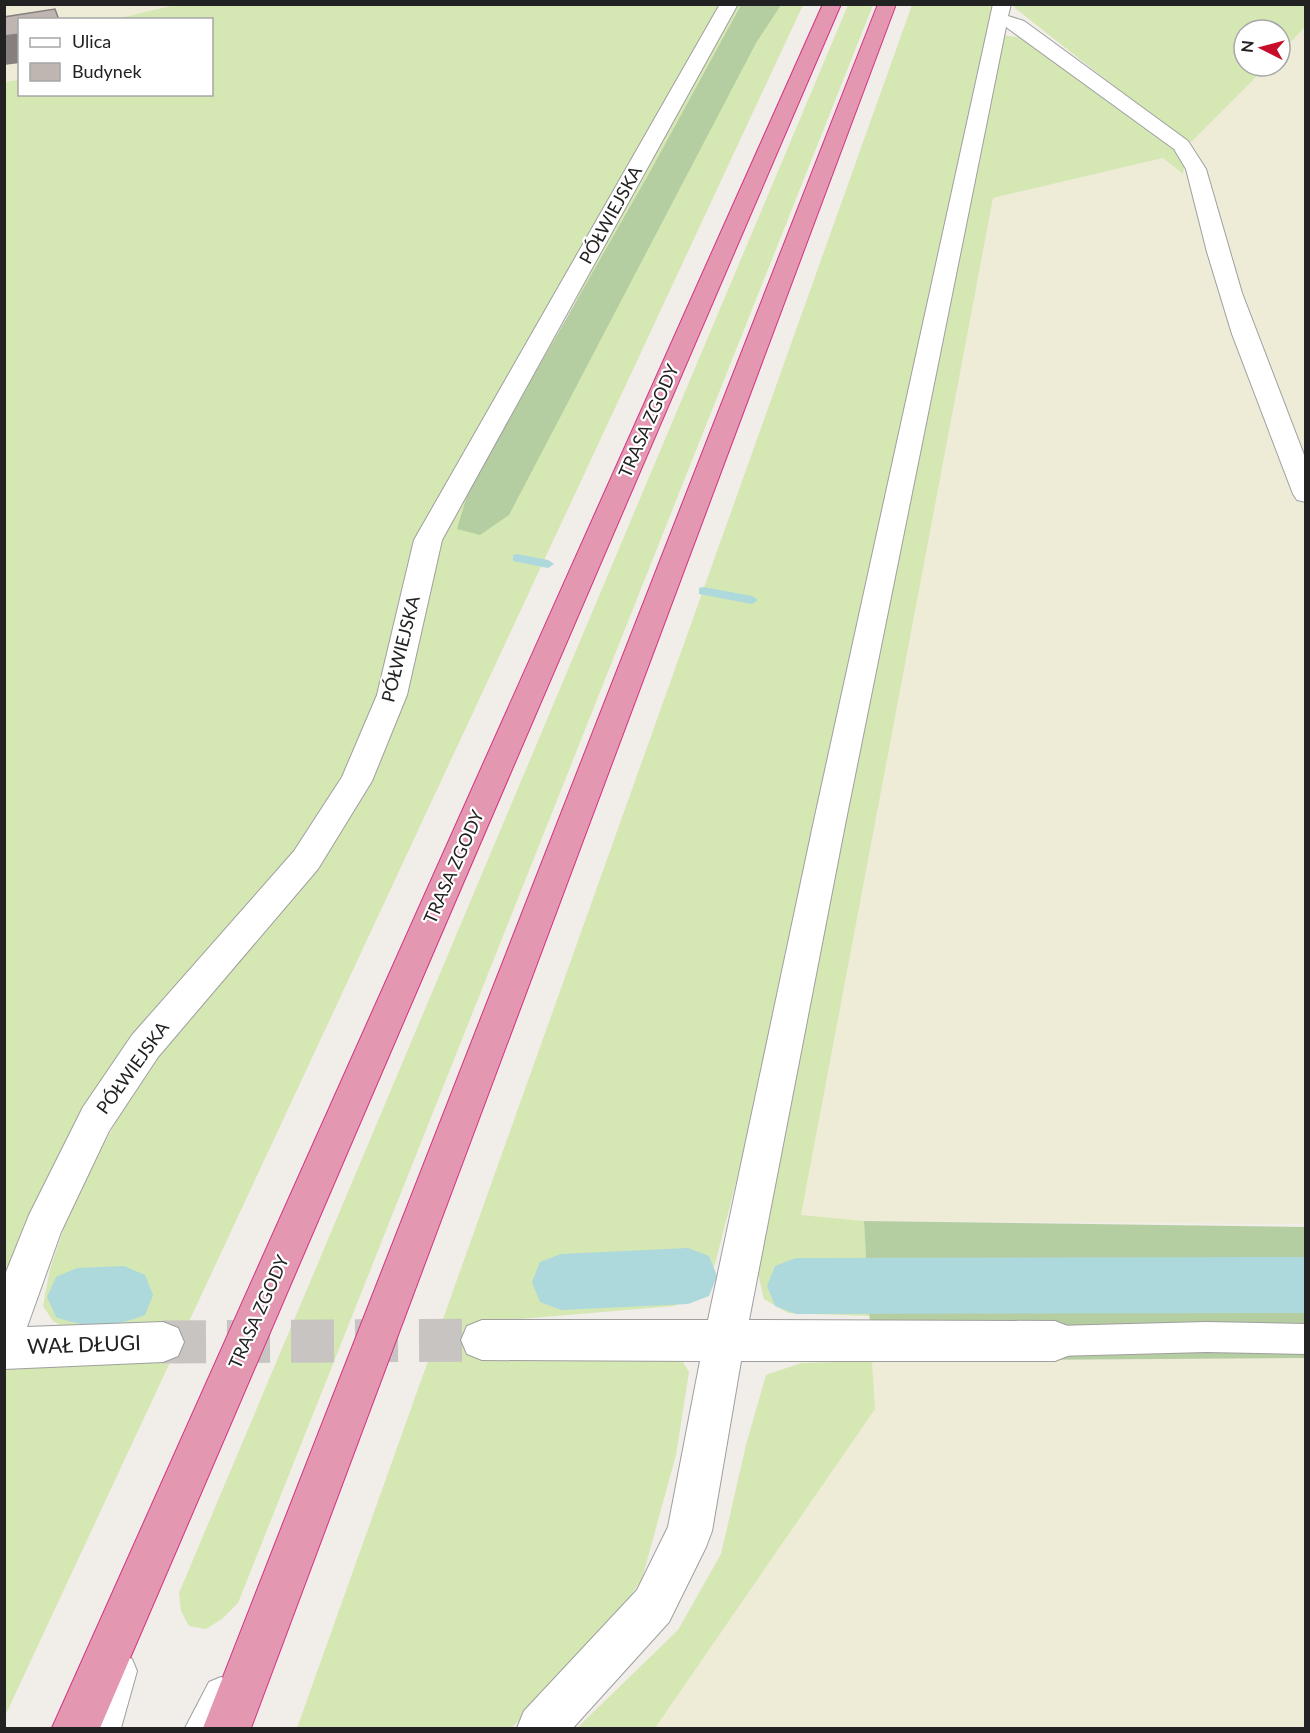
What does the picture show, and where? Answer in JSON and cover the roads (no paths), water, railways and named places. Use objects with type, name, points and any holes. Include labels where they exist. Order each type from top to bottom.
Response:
[{"type":"highway","name":"TRASA ZGODY","points":[[76,1728],[832,4]]},
{"type":"highway","points":[[226,1728],[887,4]]},
{"type":"street","name":"PÓŁWIEJSKA","points":[[4,1332],[43,1228],[96,1119],[145,1046],[306,860],[356,781],[392,695],[428,540],[729,4]]},
{"type":"street","points":[[541,1728],[652,1606],[690,1531],[724,1341],[834,802],[1001,12],[1181,145],[1188,154],[1196,169],[1225,283],[1258,377],[1305,494]]},
{"type":"street","points":[[482,1340],[1055,1341]]},
{"type":"street","name":"WAŁ DŁUGI","points":[[4,1348],[164,1342]]},
{"type":"lane","points":[[1055,1341],[1206,1337],[1305,1339]]},
{"type":"lane","points":[[104,1728],[149,1562]]},
{"type":"lane","points":[[202,1728],[280,1590]]},
{"type":"waterway","points":[[517,558],[548,564]]},
{"type":"waterway","points":[[703,591],[752,600]]},
{"type":"waterway","points":[[561,1282],[688,1276]]},
{"type":"waterway","points":[[796,1286],[1306,1285]]},
{"type":"waterway","points":[[77,1297],[124,1295]]},
{"type":"tunnel","points":[[163,1342],[482,1340]]}]
